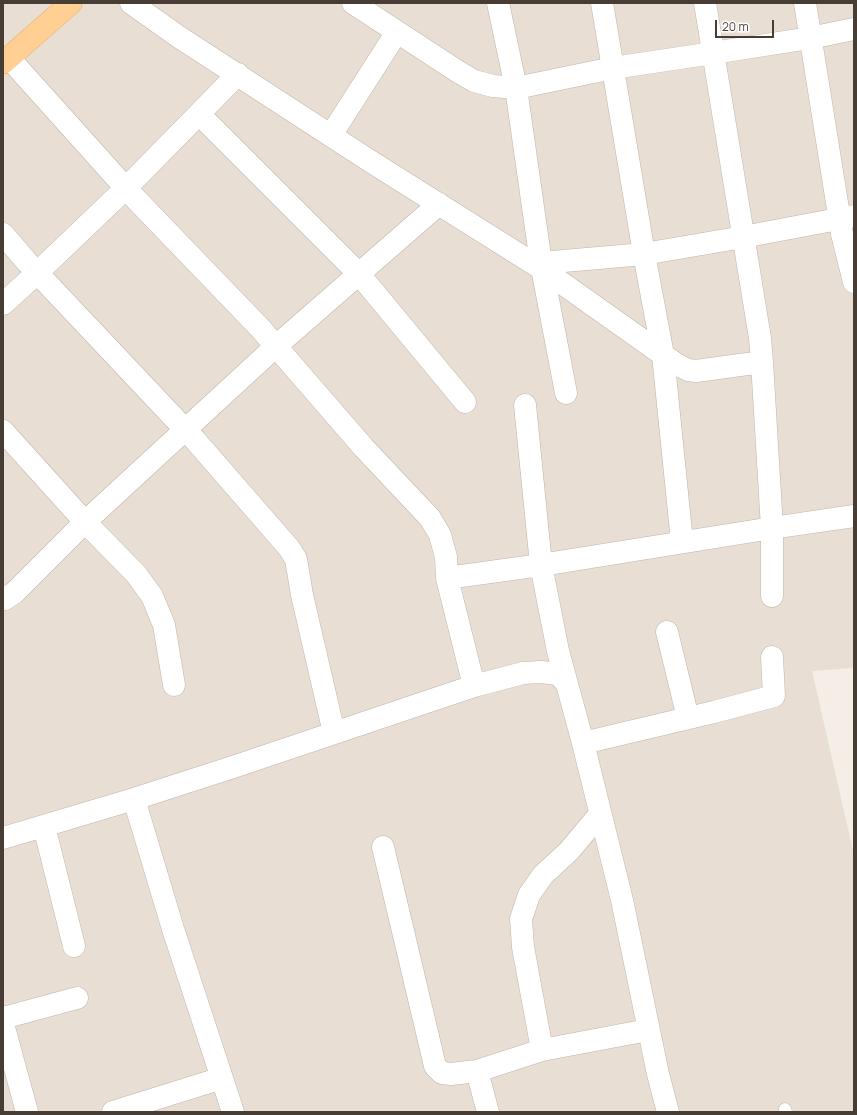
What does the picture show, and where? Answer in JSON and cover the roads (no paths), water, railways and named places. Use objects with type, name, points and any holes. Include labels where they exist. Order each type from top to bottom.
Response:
[{"type":"main road","points":[[6,60],[70,3]]},
{"type":"street","points":[[131,3],[179,37],[331,135],[439,204],[542,266],[676,364],[688,370],[696,371],[762,362]]},
{"type":"street","points":[[353,3],[457,71],[474,80],[493,86],[516,88],[613,68],[810,38],[854,29]]},
{"type":"street","points":[[498,3],[516,88],[542,266],[566,393]]},
{"type":"street","points":[[602,3],[644,254],[663,355],[682,542]]},
{"type":"street","points":[[705,3],[760,338],[772,528],[772,596]]},
{"type":"street","points":[[805,3],[810,38],[847,218],[854,282]]},
{"type":"street","points":[[331,135],[397,32]]},
{"type":"street","points":[[6,60],[261,329],[364,448],[430,518],[440,535],[446,556],[447,578],[474,686]]},
{"type":"street","points":[[3,304],[126,188],[238,74]]},
{"type":"street","points":[[199,114],[359,274],[465,402]]},
{"type":"street","points":[[3,599],[14,593],[85,522],[275,347],[439,204]]},
{"type":"street","points":[[542,266],[644,254],[847,218]]},
{"type":"street","points":[[3,234],[37,273],[184,430],[289,548],[296,559],[302,595],[334,733]]},
{"type":"street","points":[[525,405],[541,565],[558,651],[583,743],[622,900],[648,1030],[668,1112]]},
{"type":"street","points":[[3,431],[85,522],[136,574],[152,596],[164,625],[174,685]]},
{"type":"street","points":[[447,578],[541,565],[854,516]]},
{"type":"street","points":[[667,632],[688,718]]},
{"type":"street","points":[[583,743],[774,696],[772,658]]},
{"type":"street","points":[[3,838],[134,799],[474,686],[523,673],[541,672],[558,674],[567,684]]},
{"type":"street","points":[[134,799],[173,929],[233,1112]]},
{"type":"street","points":[[542,1050],[522,947],[521,919],[529,895],[543,875],[569,851],[600,814]]},
{"type":"street","points":[[44,826],[74,946]]},
{"type":"street","points":[[383,847],[435,1066],[442,1073],[451,1074],[477,1071],[542,1050],[648,1030]]},
{"type":"street","points":[[3,1018],[77,998]]},
{"type":"street","points":[[3,1024],[27,1112]]},
{"type":"street","points":[[477,1071],[488,1112]]},
{"type":"street","points":[[113,1112],[222,1078]]}]
